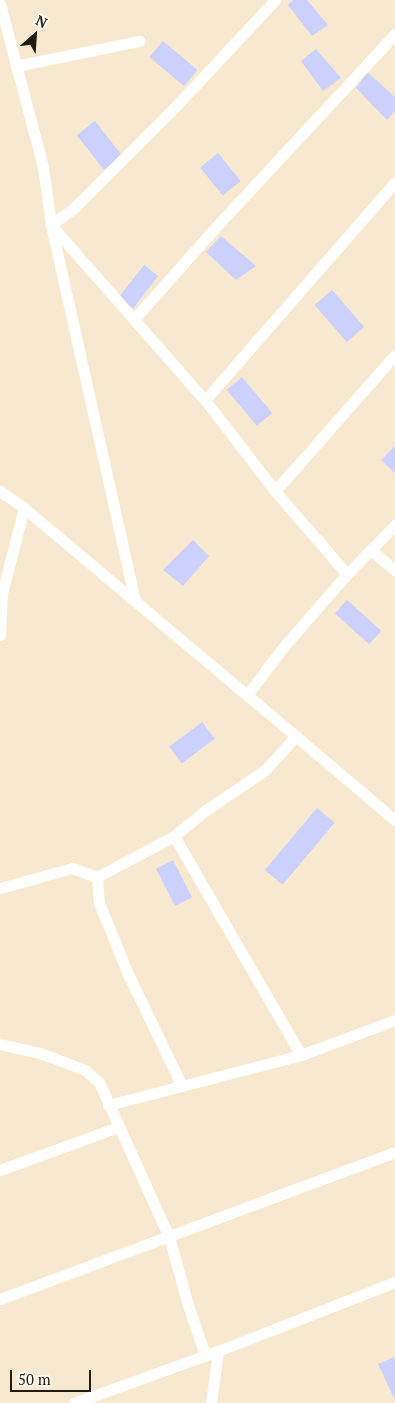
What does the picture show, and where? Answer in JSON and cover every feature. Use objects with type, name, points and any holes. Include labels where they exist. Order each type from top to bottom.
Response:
[{"type":"street","points":[[51,225],[74,208],[158,124],[275,0]]},
{"type":"street","points":[[0,4],[43,167],[51,225],[135,602]]},
{"type":"street","points":[[134,319],[225,216],[395,34]]},
{"type":"street","points":[[16,66],[139,41]]},
{"type":"street","points":[[205,400],[395,182]]},
{"type":"street","points":[[51,225],[205,400],[275,491],[347,574]]},
{"type":"street","points":[[275,491],[395,355]]},
{"type":"street","points":[[0,491],[24,508],[248,694],[395,820]]},
{"type":"street","points":[[0,635],[1,593],[24,508]]},
{"type":"street","points":[[248,694],[285,645],[347,574],[395,525]]},
{"type":"street","points":[[371,550],[395,570]]},
{"type":"street","points":[[0,888],[72,868],[96,877],[174,836],[206,810],[265,770],[296,736]]},
{"type":"street","points":[[174,836],[301,1055]]},
{"type":"street","points":[[96,877],[99,903],[129,976],[182,1086]]},
{"type":"street","points":[[108,1105],[301,1055],[395,1020]]},
{"type":"street","points":[[0,1044],[40,1053],[85,1070],[99,1082],[169,1237],[188,1305],[205,1355]]},
{"type":"street","points":[[0,1170],[118,1127]]},
{"type":"street","points":[[0,1299],[395,1152]]},
{"type":"street","points":[[74,1403],[218,1351],[395,1282]]},
{"type":"street","points":[[211,1403],[218,1351]]},
{"type":"building","points":[[293,0],[307,0],[328,25],[312,36],[288,5]]},
{"type":"building","points":[[163,41],[197,70],[184,86],[150,57]]},
{"type":"building","points":[[316,49],[341,78],[323,91],[301,61]]},
{"type":"building","points":[[367,72],[395,97],[395,111],[387,120],[356,88]]},
{"type":"building","points":[[95,121],[122,156],[104,170],[77,135]]},
{"type":"building","points":[[218,153],[241,181],[223,195],[200,167]]},
{"type":"building","points":[[221,236],[256,266],[236,280],[206,252]]},
{"type":"building","points":[[144,265],[158,276],[133,308],[119,297]]},
{"type":"building","points":[[332,290],[364,327],[347,342],[315,305]]},
{"type":"building","points":[[242,377],[272,413],[257,426],[227,390]]},
{"type":"building","points":[[395,446],[395,473],[381,460]]},
{"type":"building","points":[[193,540],[209,556],[183,586],[163,570]]},
{"type":"building","points":[[347,600],[381,631],[369,644],[335,613]]},
{"type":"building","points":[[202,722],[215,739],[182,763],[169,747]]},
{"type":"building","points":[[317,808],[335,823],[283,885],[265,870]]},
{"type":"building","points":[[173,860],[192,897],[175,906],[156,869]]},
{"type":"building","points":[[395,1357],[395,1397],[394,1398],[378,1364]]}]
